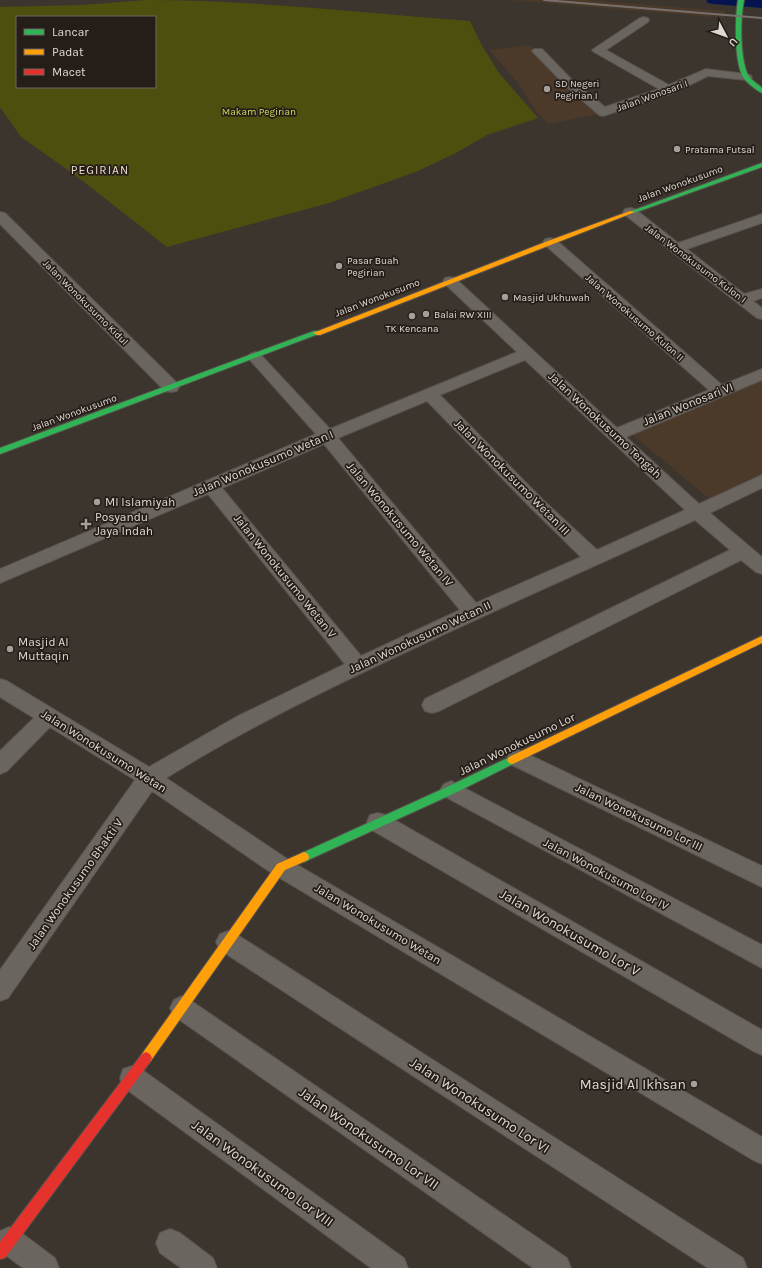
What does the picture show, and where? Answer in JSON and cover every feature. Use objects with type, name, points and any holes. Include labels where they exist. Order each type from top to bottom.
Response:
[{"type":"main road","points":[[740,2],[738,16],[741,61],[746,77],[762,91]]},
{"type":"main road","points":[[741,61],[754,61]]},
{"type":"main road","name":"Jalan Wonokusumo","points":[[0,451],[255,357],[550,242],[762,165]]},
{"type":"main road","name":"Jalan Wonokusumo Lor","points":[[281,867],[451,790],[762,639]]},
{"type":"main road","points":[[5,1247],[132,1078],[281,867]]},
{"type":"street","points":[[644,20],[598,50],[669,90]]},
{"type":"street","name":"Jalan Wonosari I","points":[[538,51],[570,84],[603,112],[669,90],[706,72],[746,77]]},
{"type":"street","name":"Jalan Wonokusumo Kulon I","points":[[630,212],[762,315]]},
{"type":"street","name":"Jalan Wonokusumo Kidul","points":[[0,216],[171,388]]},
{"type":"street","points":[[677,248],[762,218]]},
{"type":"street","name":"Jalan Wonokusumo Kulon II","points":[[550,242],[719,391]]},
{"type":"street","name":"Jalan Wonokusumo Tengah","points":[[450,281],[614,435],[698,512],[762,567]]},
{"type":"street","points":[[744,300],[762,293]]},
{"type":"street","name":"Jalan Wonokusumo Wetan I","points":[[0,576],[327,436],[528,353]]},
{"type":"street","name":"Jalan Wonokusumo Wetan IV","points":[[255,357],[327,436],[473,612]]},
{"type":"street","name":"Jalan Wonosari VI","points":[[614,435],[762,374]]},
{"type":"street","name":"Jalan Wonokusumo Wetan III","points":[[430,394],[537,504],[594,558]]},
{"type":"street","name":"Jalan Wonokusumo Wetan II","points":[[149,778],[251,718],[358,666],[473,612],[698,512],[762,481]]},
{"type":"street","name":"Jalan Wonokusumo Wetan V","points":[[211,486],[358,666]]},
{"type":"street","points":[[432,705],[744,551]]},
{"type":"street","name":"Jalan Wonokusumo Wetan","points":[[0,687],[149,778],[281,867],[762,1151]]},
{"type":"street","points":[[0,765],[48,716]]},
{"type":"street","name":"Jalan Wonokusumo Lor III","points":[[517,758],[762,877]]},
{"type":"street","name":"Jalan Wonokusumo Bhakti V","points":[[0,990],[149,778]]},
{"type":"street","name":"Jalan Wonokusumo Lor IV","points":[[451,790],[762,957]]},
{"type":"street","name":"Jalan Wonokusumo Lor V","points":[[378,822],[762,1042]]},
{"type":"street","name":"Jalan Wonokusumo Lor VI","points":[[228,942],[733,1268]]},
{"type":"street","name":"Jalan Wonokusumo Lor VII","points":[[182,1008],[557,1268]]},
{"type":"street","name":"Jalan Wonokusumo Lor VIII","points":[[132,1078],[394,1268]]},
{"type":"street","points":[[170,1242],[204,1268]]},
{"type":"street","points":[[5,1247],[45,1268]]},
{"type":"shaded area","points":[[508,0],[586,0],[725,11],[725,18]]},
{"type":"shaded area","name":"SD Negeri Pegirian I","points":[[530,45],[552,69],[602,113],[549,124],[536,111],[517,82],[489,50]]},
{"type":"shaded area","points":[[762,378],[762,475],[711,500],[629,432]]},
{"type":"green space","name":"Makam Pegirian","points":[[146,0],[227,2],[470,21],[481,44],[499,73],[538,118],[487,135],[456,153],[418,171],[329,203],[167,247],[75,175],[21,137],[0,107],[0,7],[83,5]]},
{"type":"waterway","points":[[713,0],[762,4]]},
{"type":"railway","points":[[544,0],[762,18]]},
{"type":"traffic: fast","points":[[741,0],[738,16],[741,61],[746,77],[762,91]]},
{"type":"traffic: fast","points":[[632,212],[762,165]]},
{"type":"traffic: fast","points":[[0,451],[317,333]]},
{"type":"traffic: fast","points":[[304,857],[451,790],[512,760]]},
{"type":"traffic: slow","points":[[317,333],[550,242],[632,212]]},
{"type":"traffic: slow","points":[[512,760],[762,639]]},
{"type":"traffic: slow","points":[[146,1058],[281,867],[304,857]]},
{"type":"traffic: jam","points":[[0,1253],[146,1058]]},
{"type":"place","name":"SD Negeri Pegirian I","points":[[547,89]]},
{"type":"place","name":"Pratama Futsal","points":[[677,149]]},
{"type":"place","name":"Pasar Buah Pegirian","points":[[339,266]]},
{"type":"place","name":"Masjid Ukhuwah","points":[[505,297]]},
{"type":"place","name":"Balai RW XIII","points":[[426,314]]},
{"type":"place","name":"TK Kencana","points":[[412,316]]},
{"type":"place","name":"MI Islamiyah","points":[[97,502]]},
{"type":"place","name":"Posyandu Jaya Indah","points":[[86,524]]},
{"type":"place","name":"Masjid Al Muttaqin","points":[[10,649]]},
{"type":"place","name":"Masjid Al Ikhsan","points":[[694,1084]]},
{"type":"district","name":"PEGIRIAN","points":[[100,170]]}]
